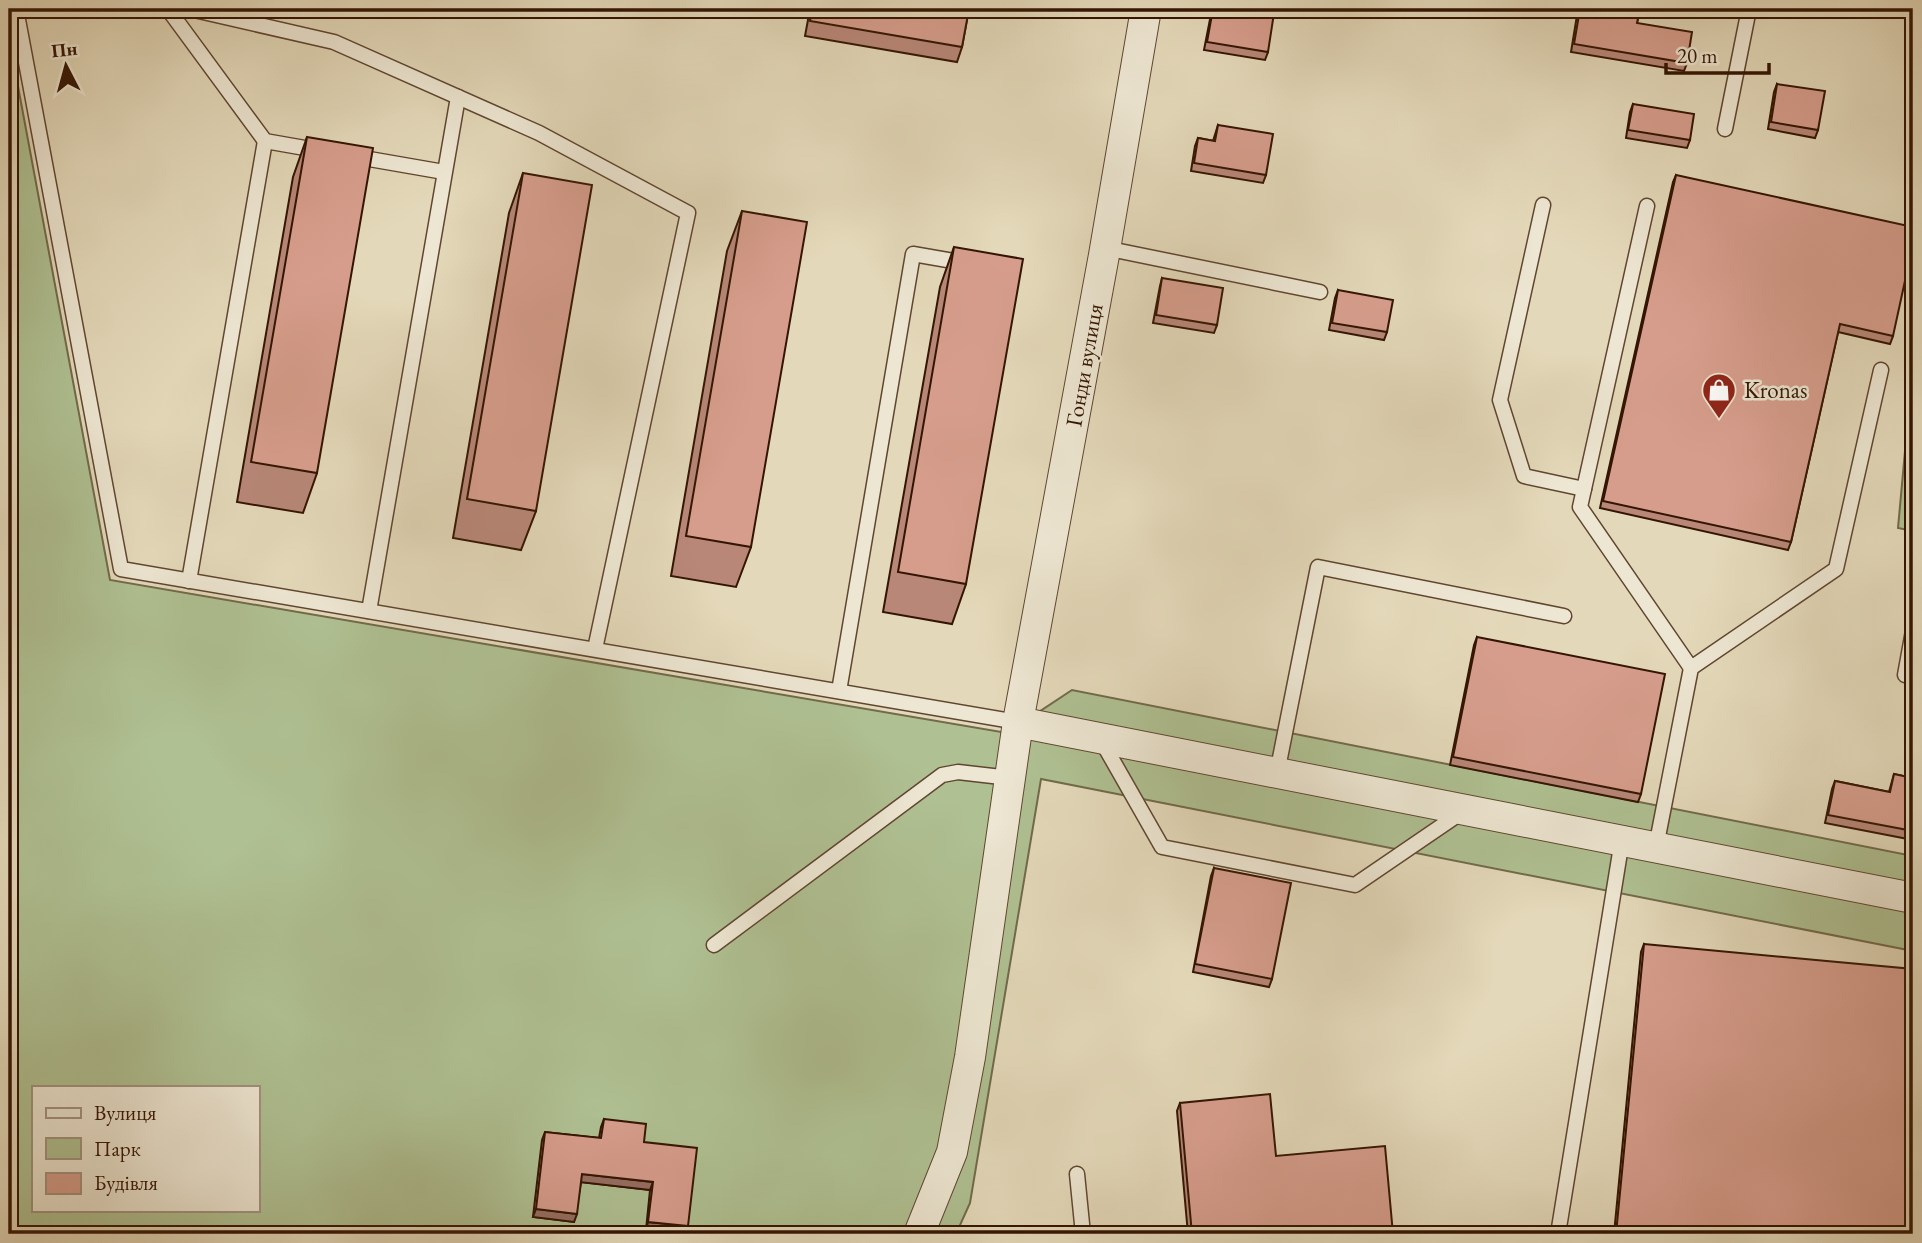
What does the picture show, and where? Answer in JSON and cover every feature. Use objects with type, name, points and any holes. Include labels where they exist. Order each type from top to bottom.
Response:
[{"type":"street","name":"Гонди вулиця","points":[[919,1234],[952,1152],[970,1057],[1018,722],[1146,9]]},
{"type":"street","points":[[1018,722],[1913,898]]},
{"type":"lane","points":[[16,9],[121,569],[1018,722]]},
{"type":"lane","points":[[168,9],[265,141],[444,172]]},
{"type":"lane","points":[[190,9],[334,41],[539,133],[688,213],[595,649]]},
{"type":"lane","points":[[1726,129],[1749,9]]},
{"type":"lane","points":[[369,611],[457,97]]},
{"type":"lane","points":[[189,580],[265,141]]},
{"type":"lane","points":[[1543,205],[1500,400],[1524,476],[1584,489]]},
{"type":"lane","points":[[1647,206],[1580,507],[1691,668]]},
{"type":"lane","points":[[1105,248],[1320,292]]},
{"type":"lane","points":[[839,691],[914,254],[981,266]]},
{"type":"lane","points":[[1656,847],[1691,668],[1836,569],[1881,370]]},
{"type":"lane","points":[[1277,772],[1318,567],[1564,616]]},
{"type":"lane","points":[[1913,631],[1905,675],[1913,677]]},
{"type":"lane","points":[[1099,737],[1162,847],[1355,885],[1466,810]]},
{"type":"lane","points":[[713,945],[942,775],[958,772],[1010,778]]},
{"type":"lane","points":[[1558,1234],[1622,840]]},
{"type":"lane","points":[[1077,1174],[1083,1234]]},
{"type":"green space","points":[[9,38],[110,580],[1007,733],[1072,690],[1913,856],[1913,951],[1041,779],[970,1203],[956,1234],[9,1234]]},
{"type":"green space","points":[[1911,385],[1913,386],[1913,531],[1898,528]]},
{"type":"building","points":[[812,9],[969,9],[962,47],[810,21]]},
{"type":"building","points":[[1213,9],[1249,9],[1274,13],[1268,52],[1207,42]]},
{"type":"building","points":[[1580,9],[1640,9],[1637,23],[1692,32],[1687,63],[1574,44]]},
{"type":"building","points":[[1777,84],[1825,91],[1818,130],[1771,122]]},
{"type":"building","points":[[1633,104],[1694,114],[1690,140],[1628,130]]},
{"type":"building","points":[[1218,125],[1273,134],[1266,175],[1194,163],[1198,138],[1215,141]]},
{"type":"building","points":[[307,137],[373,148],[317,473],[251,462]]},
{"type":"building","points":[[523,173],[592,185],[536,511],[467,499]]},
{"type":"building","points":[[1676,175],[1913,227],[1913,244],[1893,336],[1840,324],[1791,542],[1603,501]]},
{"type":"building","points":[[742,211],[807,222],[751,547],[686,536]]},
{"type":"building","points":[[954,247],[1023,259],[966,584],[898,572]]},
{"type":"building","points":[[1162,278],[1223,288],[1217,325],[1156,315]]},
{"type":"building","points":[[1338,290],[1393,300],[1387,332],[1332,323]]},
{"type":"building","points":[[1477,637],[1665,674],[1641,794],[1453,757]]},
{"type":"building","points":[[1894,774],[1913,778],[1913,831],[1828,815],[1835,781],[1890,792]]},
{"type":"building","points":[[1214,868],[1291,883],[1272,979],[1195,964]]},
{"type":"building","points":[[1644,944],[1913,969],[1913,1234],[1616,1234]]},
{"type":"building","points":[[1270,1094],[1276,1156],[1385,1146],[1393,1234],[1192,1234],[1180,1103]]},
{"type":"building","points":[[604,1119],[646,1124],[644,1142],[697,1148],[688,1226],[648,1222],[653,1182],[582,1174],[577,1214],[536,1209],[545,1132],[601,1138]]},
{"type":"place","name":"Kronas","points":[[1719,420]]}]
